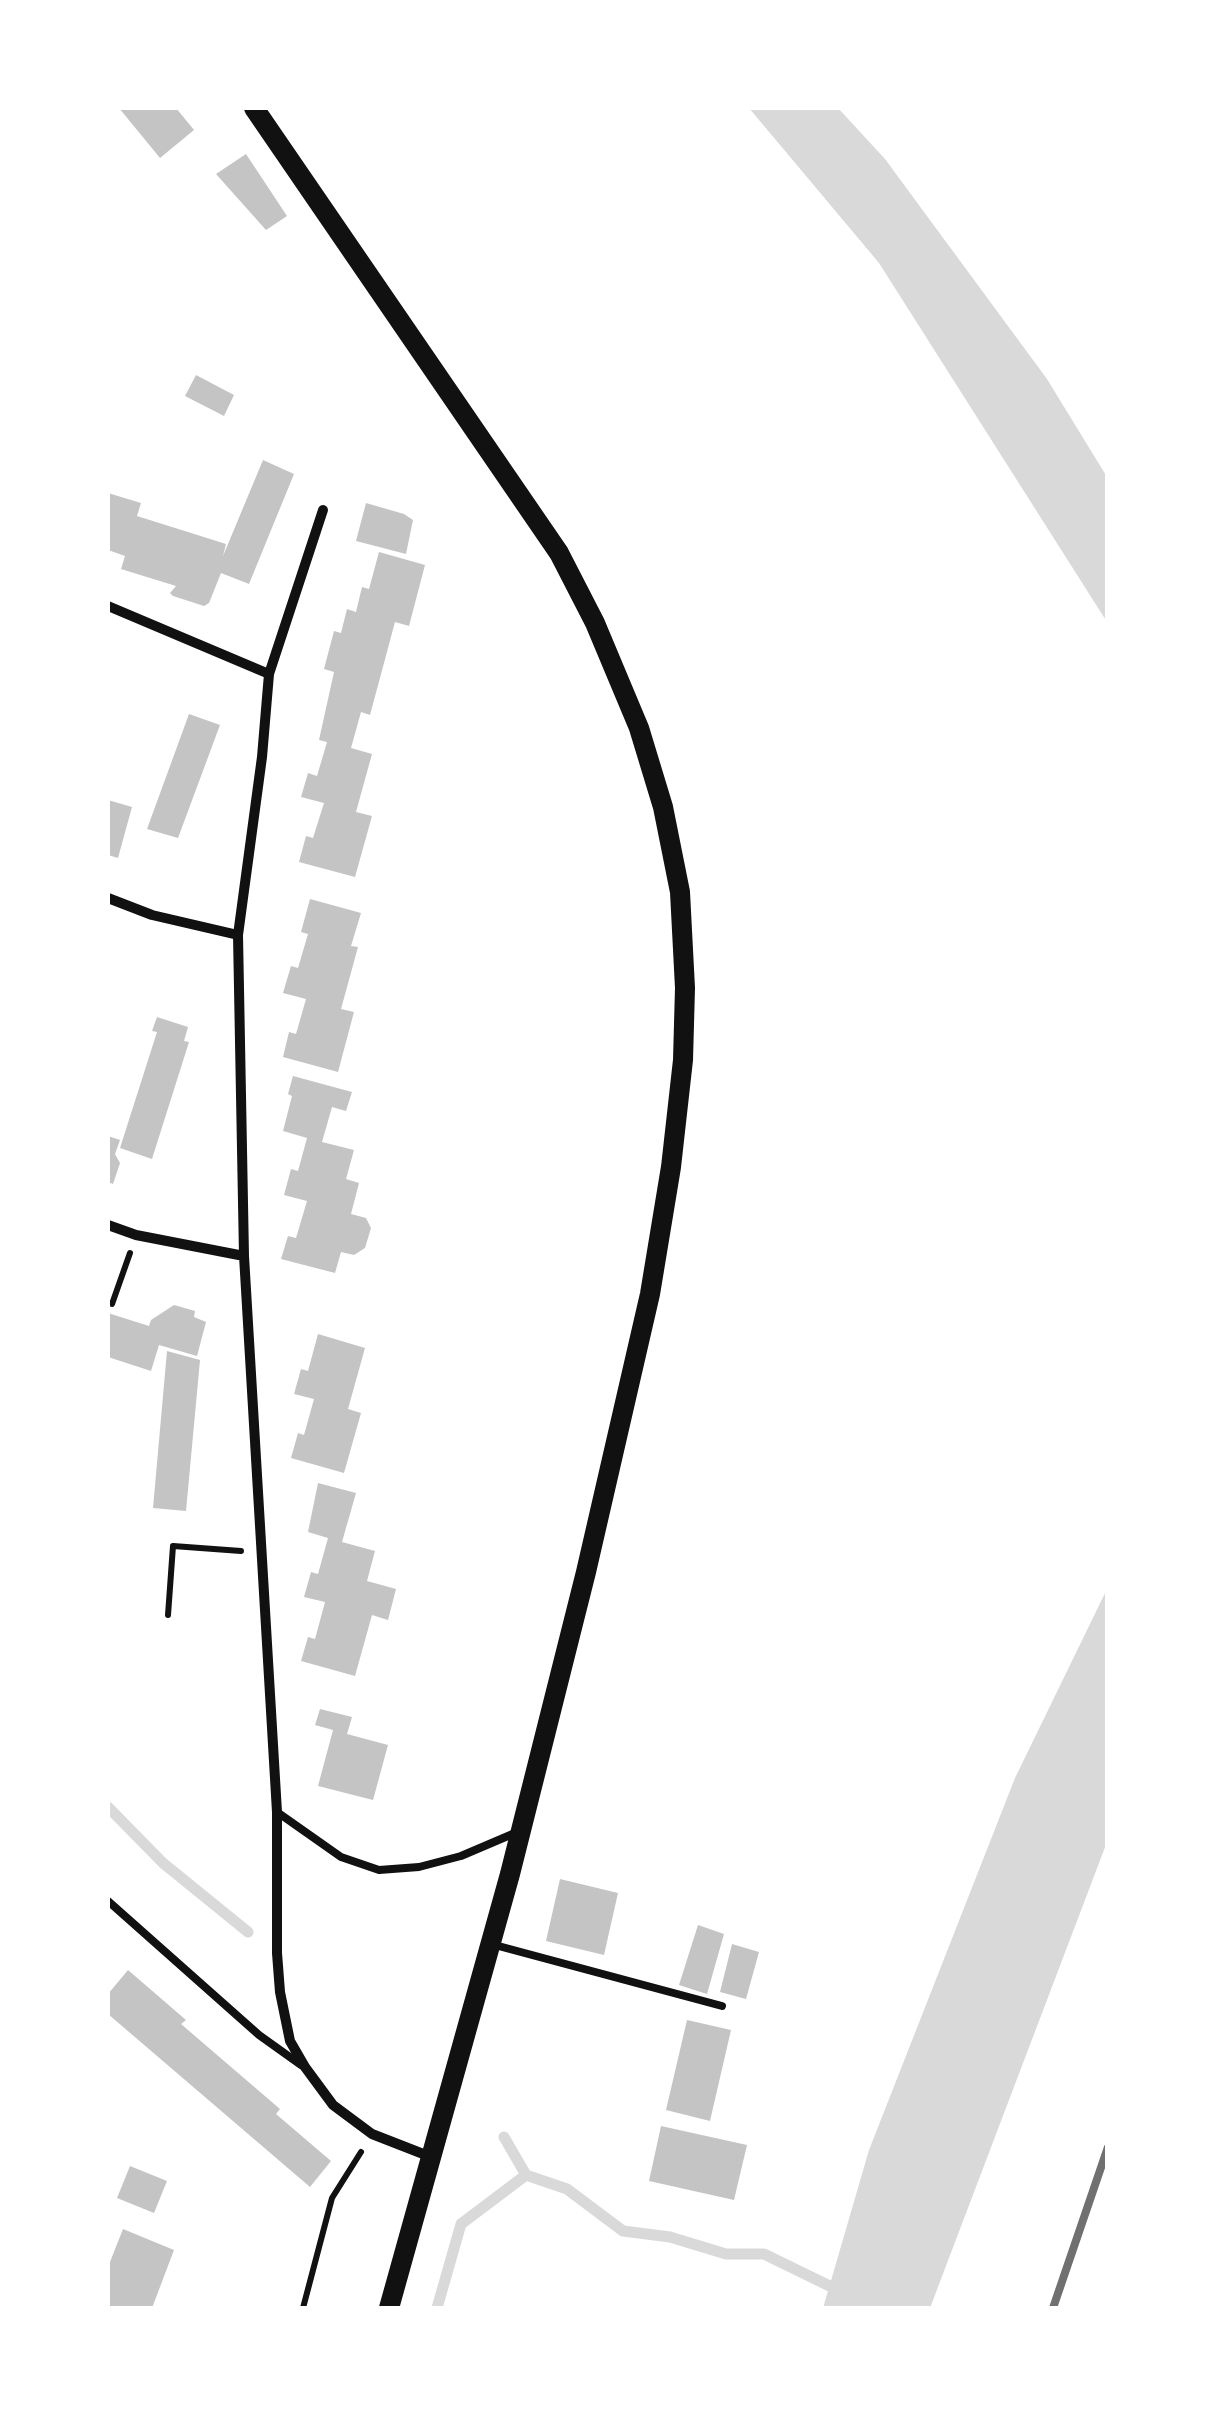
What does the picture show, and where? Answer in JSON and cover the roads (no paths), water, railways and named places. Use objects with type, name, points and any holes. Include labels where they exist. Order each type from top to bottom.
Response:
[{"type":"main road","points":[[254,108],[560,553],[596,623],[639,728],[663,807],[680,892],[685,988],[683,1060],[650,1294],[522,1830],[389,2308]]},
{"type":"street","points":[[324,510],[269,674],[238,935],[244,1256],[277,1812],[280,1992],[290,2041],[304,2068],[333,2105],[372,2134],[432,2157]]},
{"type":"street","points":[[108,606],[269,674]]},
{"type":"street","points":[[108,898],[152,915],[238,935]]},
{"type":"street","points":[[108,1226],[244,1256]]},
{"type":"lane","points":[[277,1812],[341,1857],[379,1870],[419,1867],[461,1856],[522,1830]]},
{"type":"lane","points":[[108,1901],[259,2035],[304,2068]]},
{"type":"lane","points":[[490,1944],[722,2006]]},
{"type":"waterway","points":[[108,1807],[163,1863],[248,1932]]},
{"type":"waterway","points":[[504,2137],[526,2175],[567,2189],[623,2231],[670,2237],[726,2254],[764,2254],[844,2293]]},
{"type":"waterway","points":[[437,2308],[461,2224],[526,2175]]},
{"type":"railway","points":[[1053,2308],[1108,2147]]}]
